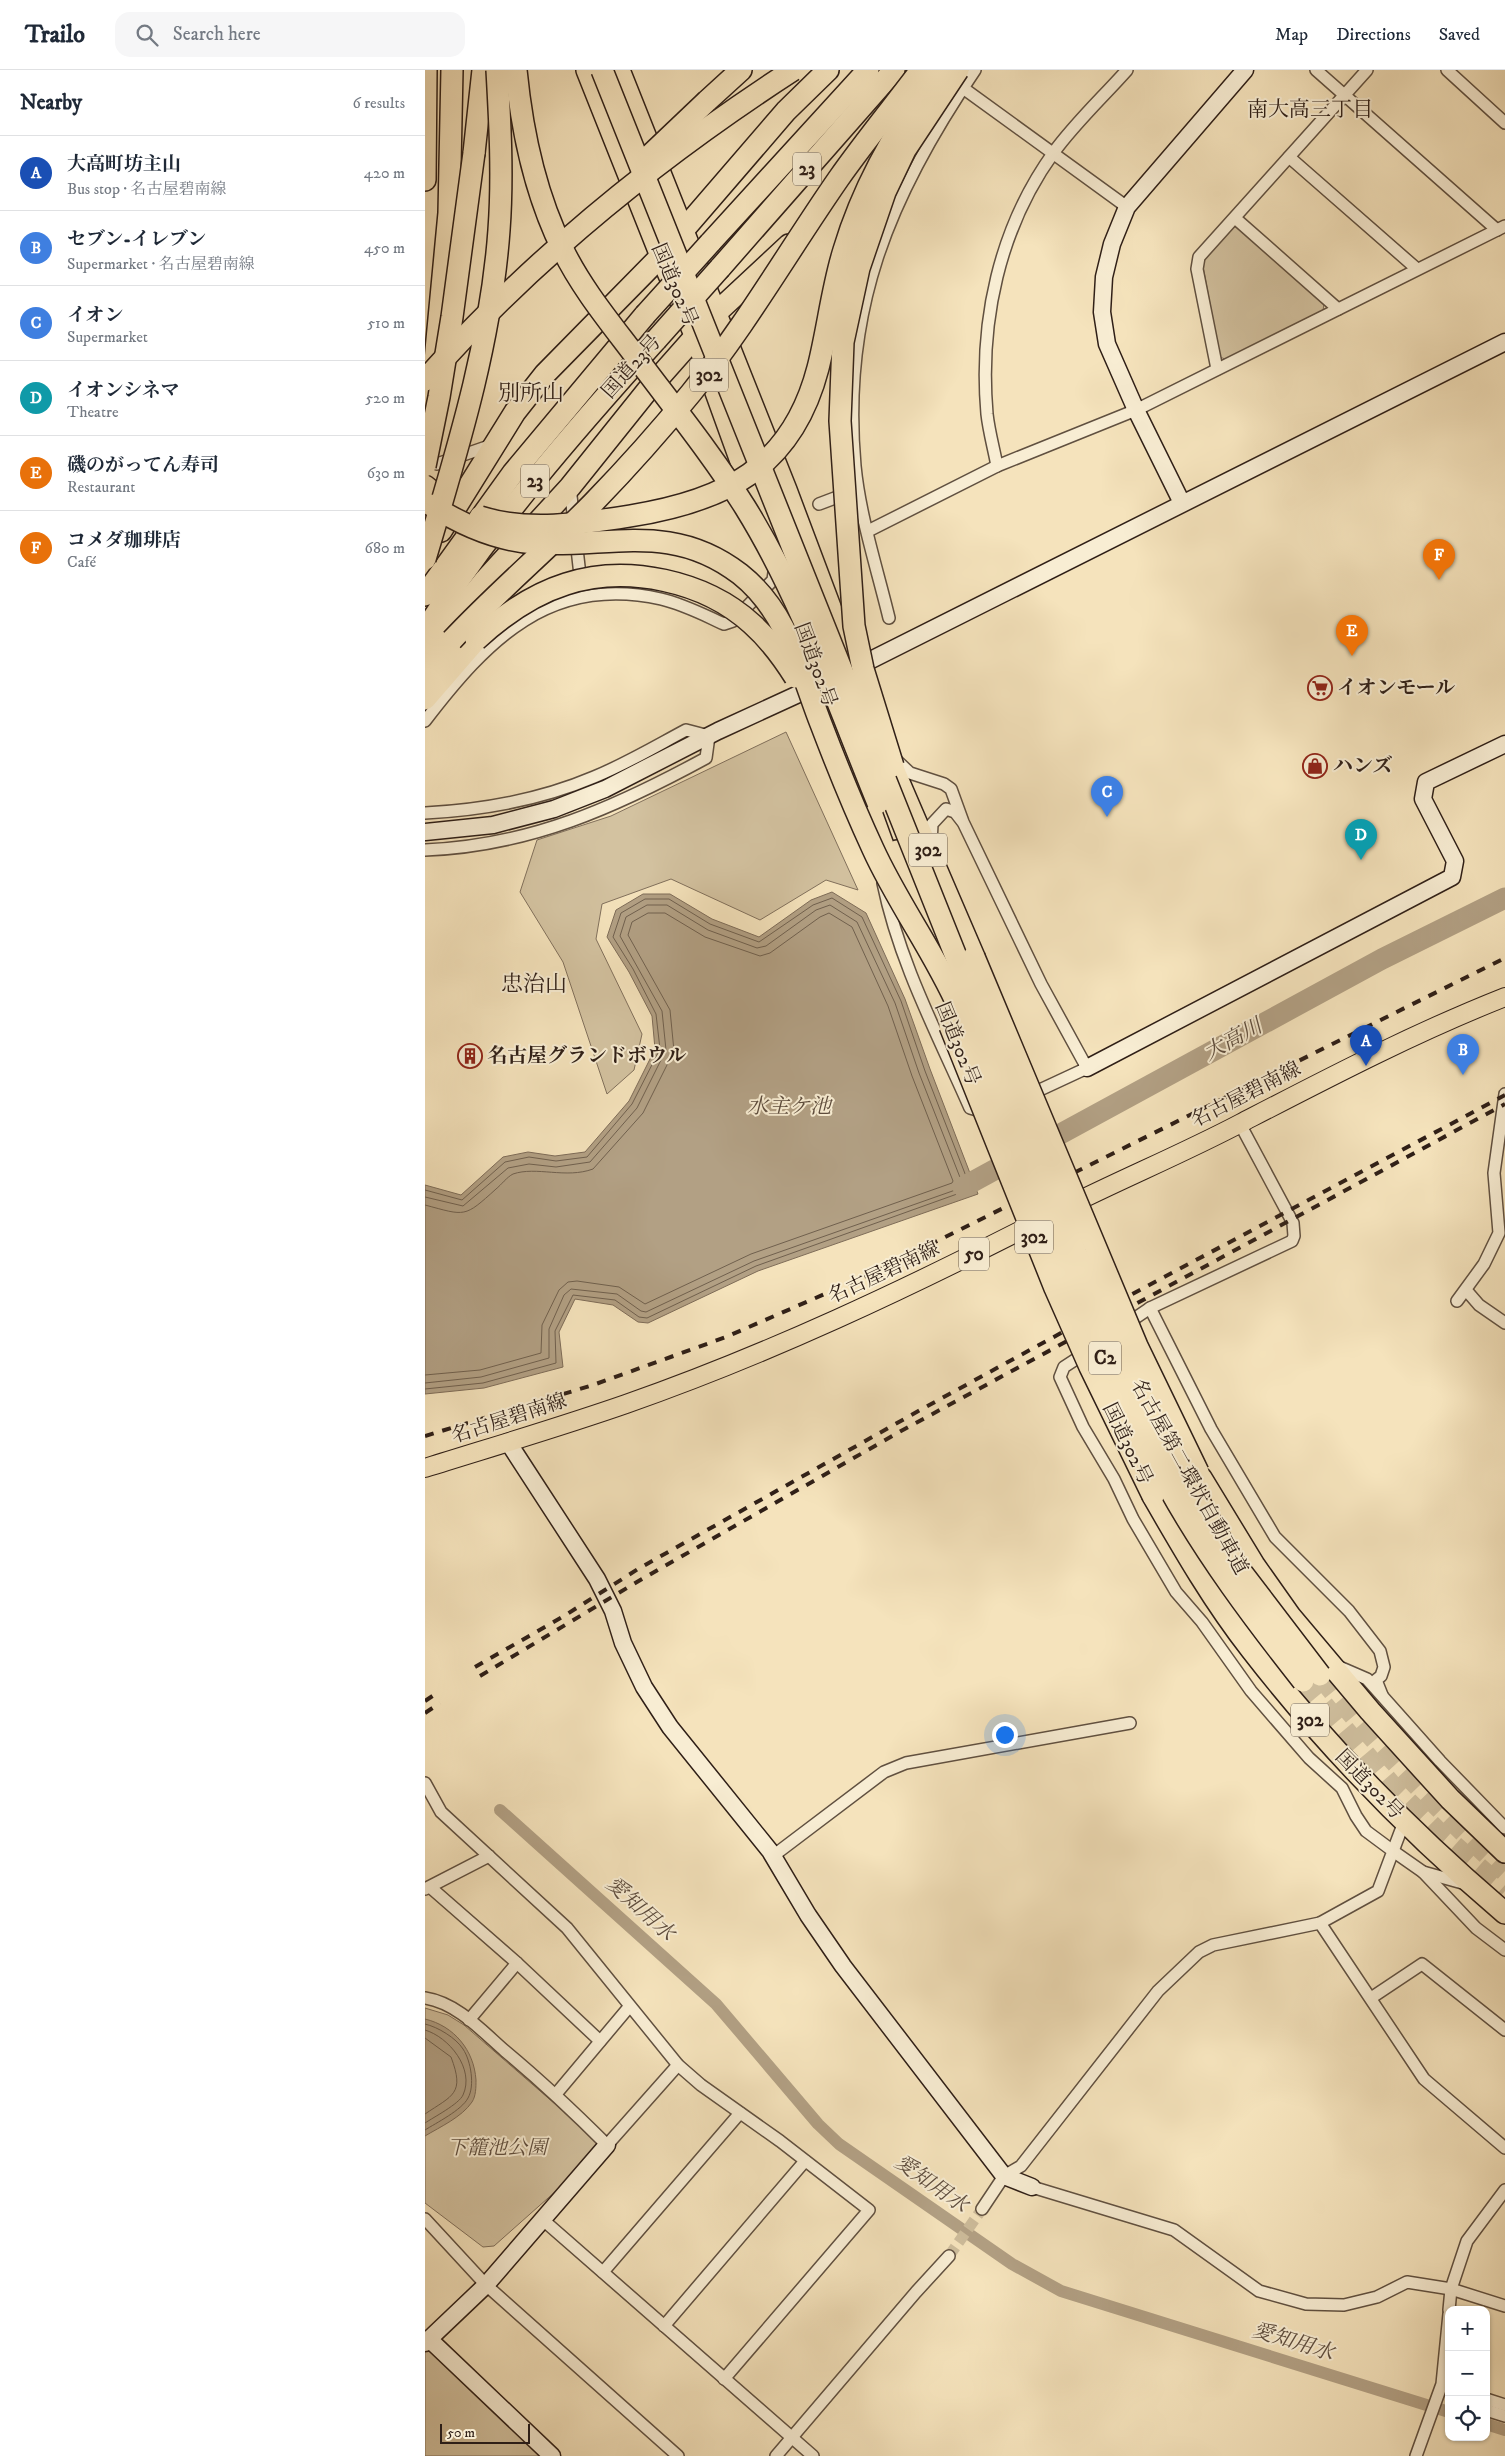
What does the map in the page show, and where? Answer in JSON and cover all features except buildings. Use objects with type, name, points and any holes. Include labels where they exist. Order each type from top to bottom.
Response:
[{"type":"highway","points":[[425,180],[427,70]]},
{"type":"highway","points":[[425,423],[438,340],[449,213],[452,70]]},
{"type":"highway","points":[[431,465],[483,70]]},
{"type":"highway","points":[[425,560],[464,426],[490,305],[499,230],[501,189],[497,70]]},
{"type":"highway","points":[[516,70],[522,119],[533,170],[563,250],[600,310],[723,474],[784,576],[810,636],[958,1006]]},
{"type":"highway","name":"国道302号","points":[[587,70],[695,337],[929,973],[1055,1288],[1090,1367],[1153,1496],[1216,1600],[1250,1649],[1332,1745],[1404,1822],[1505,1913]]},
{"type":"highway","points":[[602,70],[979,1014]]},
{"type":"highway","points":[[613,70],[639,143],[656,204]]},
{"type":"highway","name":"国道302号","points":[[619,70],[786,490],[882,743],[1137,1346],[1201,1478],[1254,1565],[1291,1616],[1318,1673],[1505,1852]]},
{"type":"highway","points":[[425,380],[475,325],[621,181],[741,70]]},
{"type":"highway","points":[[553,250],[606,204],[699,133],[793,70]]},
{"type":"highway","name":"国道23号","points":[[425,595],[513,473],[645,315],[867,70]]},
{"type":"highway","name":"国道23号","points":[[425,630],[447,596],[530,487],[593,410],[894,70]]},
{"type":"highway","points":[[425,673],[481,610],[593,504],[686,400],[735,336],[839,178],[921,70]]},
{"type":"highway","points":[[425,654],[486,579],[570,487],[625,417],[716,313],[790,244],[828,202],[872,150],[926,70]]},
{"type":"highway","points":[[429,496],[490,520],[525,525],[570,523],[623,517],[674,507],[721,492],[757,470],[782,443],[803,410],[818,368],[836,276],[857,210],[891,140],[939,70]]},
{"type":"highway","points":[[425,560],[494,444],[515,412],[545,374],[661,256],[786,111],[822,73]]},
{"type":"highway","points":[[960,79],[931,108],[905,150],[869,232],[849,307],[843,342],[840,422],[847,542],[857,647],[907,808],[965,968],[979,1014]]},
{"type":"highway","points":[[429,496],[447,516],[482,531],[517,540],[550,543],[653,540],[690,548],[725,564],[754,586],[777,614],[797,654],[820,721],[875,854],[958,1006]]},
{"type":"highway","points":[[425,699],[476,640],[493,624],[531,599],[568,583],[609,577],[633,576],[657,579],[697,591],[734,610],[751,623],[779,653],[820,721]]},
{"type":"highway","name":"名古屋第二環状自動車道","points":[[958,1006],[1064,1268],[1121,1393],[1168,1485],[1195,1533],[1256,1621],[1318,1673]]},
{"type":"highway","name":"名古屋第二環状自動車道","points":[[979,1014],[1076,1253],[1160,1433],[1233,1560],[1318,1673]]},
{"type":"main road","name":"名古屋碧南線","points":[[425,1468],[627,1403],[696,1377],[879,1301],[1110,1185],[1240,1124],[1316,1083],[1463,1014],[1505,997]]},
{"type":"street","points":[[889,618],[858,489],[853,414],[854,365],[859,326],[868,285],[896,205],[960,79],[975,70]]},
{"type":"street","points":[[997,466],[987,416],[985,364],[988,317],[1001,257],[1022,206],[1054,152],[1127,70]]},
{"type":"street","points":[[1183,503],[1136,410],[1107,344],[1102,312],[1104,277],[1110,252],[1127,207],[1245,70]]},
{"type":"street","points":[[868,531],[997,466],[1136,410],[1501,228],[1343,96],[1316,70]]},
{"type":"street","points":[[1217,369],[1197,269],[1199,257],[1367,70]]},
{"type":"street","points":[[1447,70],[1505,123]]},
{"type":"street","points":[[960,79],[1127,207]]},
{"type":"street","points":[[1289,157],[1417,270]]},
{"type":"street","points":[[1235,218],[1338,309]]},
{"type":"street","points":[[433,832],[493,825],[554,809],[605,789],[709,736],[853,669],[1505,342]]},
{"type":"street","points":[[431,465],[494,444]]},
{"type":"street","points":[[570,487],[582,596]]},
{"type":"street","points":[[819,504],[858,489]]},
{"type":"street","points":[[425,721],[459,676],[493,642],[523,620],[582,596],[606,593],[633,594],[662,600],[687,607],[724,624],[733,621],[773,580],[776,558]]},
{"type":"street","points":[[425,813],[461,811],[511,803],[594,777],[686,730],[709,736]]},
{"type":"street","points":[[425,850],[486,844],[576,820],[617,805],[707,758],[709,736]]},
{"type":"street","points":[[882,743],[899,764],[910,772],[948,786],[963,822],[1041,984],[1087,1068]]},
{"type":"street","points":[[866,798],[886,897],[901,947],[931,1025],[970,1108],[990,1113],[1087,1068],[1452,877],[1455,861],[1423,799],[1426,782],[1505,744]]},
{"type":"street","points":[[937,870],[930,837],[932,824],[945,809],[955,812],[963,822]]},
{"type":"street","points":[[1457,1301],[1485,1264],[1499,1233],[1494,1173],[1505,1094]]},
{"type":"street","points":[[1240,1124],[1293,1223],[1294,1236],[1291,1241],[1150,1308],[1064,1367],[1060,1377],[1083,1427],[1114,1479],[1133,1519],[1176,1592],[1202,1622],[1251,1691],[1309,1758],[1342,1788],[1355,1816],[1366,1831],[1423,1872],[1476,1928],[1505,1950]]},
{"type":"street","points":[[1466,1290],[1479,1305],[1505,1323]]},
{"type":"street","points":[[1150,1308],[1211,1429],[1275,1537],[1349,1611],[1380,1651],[1383,1667],[1381,1676],[1376,1680],[1382,1695]]},
{"type":"street","points":[[508,1442],[597,1578],[613,1612],[623,1644],[644,1687],[704,1772],[773,1856],[808,1915],[843,1966],[1004,2176],[1032,2187],[1174,2230],[1259,2291],[1306,2304],[1344,2305],[1377,2297],[1407,2282],[1451,2289],[1505,2306]]},
{"type":"street","points":[[1318,1673],[1362,1676],[1382,1695],[1440,1761],[1505,1828]]},
{"type":"street","points":[[773,1856],[884,1772],[906,1763],[1039,1741],[1130,1723]]},
{"type":"street","points":[[425,1783],[441,1812],[567,1928],[677,2065],[869,2210],[724,2379]]},
{"type":"street","points":[[982,2209],[1004,2176],[1021,2166],[1158,1991],[1199,1952],[1213,1945],[1320,1923],[1378,1891],[1404,1822]]},
{"type":"street","points":[[489,1856],[428,1888],[517,1963],[600,2041]]},
{"type":"street","points":[[1423,1872],[1473,1886]]},
{"type":"street","points":[[1320,1923],[1424,2079],[1505,2148]]},
{"type":"street","points":[[469,2020],[517,1963]]},
{"type":"street","points":[[1371,1998],[1423,1964],[1505,2030]]},
{"type":"street","points":[[425,1998],[442,2004],[469,2020],[556,2094],[607,2145]]},
{"type":"street","points":[[556,2094],[629,2007]]},
{"type":"street","points":[[552,2456],[427,2341],[486,2285],[677,2065]]},
{"type":"street","points":[[603,2272],[740,2113]]},
{"type":"street","points":[[664,2326],[805,2161]]},
{"type":"street","points":[[1449,2306],[1451,2289],[1467,2241],[1505,2190]]},
{"type":"street","points":[[425,2219],[486,2285],[678,2456]]},
{"type":"street","points":[[542,2219],[813,2456]]},
{"type":"street","points":[[776,2456],[949,2256]]},
{"type":"street","points":[[1416,2456],[1431,2417],[1444,2397]]},
{"type":"street","points":[[1490,2400],[1505,2405]]},
{"type":"street","points":[[1490,2411],[1505,2416]]},
{"type":"green space","points":[[1233,227],[1238,227],[1324,303],[1323,311],[1225,359],[1220,357],[1202,261]]},
{"type":"green space","points":[[786,732],[858,890],[826,880],[760,920],[671,879],[602,904],[596,939],[642,1034],[634,1070],[607,1094],[563,962],[520,892],[537,840],[611,816]]},
{"type":"green space","name":"下籠池公園","points":[[425,2008],[448,2015],[464,2025],[600,2143],[601,2151],[494,2246],[483,2247],[425,2203]]},
{"type":"green space","points":[[425,2343],[552,2456],[425,2456]]},
{"type":"water","name":"水主ケ池","points":[[832,892],[866,913],[905,999],[978,1194],[758,1271],[648,1323],[638,1322],[613,1305],[575,1299],[559,1332],[563,1367],[484,1388],[425,1394],[425,1185],[461,1195],[503,1157],[528,1152],[555,1156],[585,1152],[629,1101],[655,1049],[652,1016],[629,972],[607,937],[616,910],[643,894],[670,894],[712,919],[759,937],[811,900]]},
{"type":"water","points":[[425,2019],[445,2027],[461,2041],[471,2059],[476,2080],[474,2097],[468,2107],[450,2121],[425,2136]]},
{"type":"waterway","name":"大高川","points":[[963,1187],[1382,959],[1505,898]]},
{"type":"waterway","name":"愛知用水","points":[[500,1810],[716,2004],[818,2124],[839,2144],[1012,2264],[1061,2291],[1445,2411]]},
{"type":"waterway","name":"愛知用水","points":[[1490,2425],[1505,2430]]},
{"type":"tunnel","points":[[1320,1675],[1409,1776],[1505,1871]]},
{"type":"tunnel","points":[[1303,1681],[1392,1786],[1435,1829],[1505,1891]]},
{"type":"tunnel","points":[[949,2256],[982,2209]]},
{"type":"railway","points":[[425,1436],[593,1385],[726,1337],[873,1273],[1505,958]]},
{"type":"railway","points":[[475,1667],[564,1616],[638,1569],[922,1409],[1505,1095]]},
{"type":"railway","points":[[480,1676],[642,1579],[901,1431],[1505,1104]]},
{"type":"railway","points":[[425,1701],[437,1693]]},
{"type":"railway","points":[[425,1713],[440,1703]]},
{"type":"place","name":"コメダ珈琲店","points":[[1439,580]]},
{"type":"place","name":"磯のがってん寿司","points":[[1352,656]]},
{"type":"place","name":"イオンモール","points":[[1320,688]]},
{"type":"place","name":"ハンズ","points":[[1315,766]]},
{"type":"place","name":"イオン","points":[[1107,817]]},
{"type":"place","name":"イオンシネマ","points":[[1361,860]]},
{"type":"place","name":"名古屋グランドボウル","points":[[470,1056]]},
{"type":"place","name":"大高町坊主山","points":[[1366,1066]]},
{"type":"place","name":"セブン-イレブン","points":[[1463,1075]]},
{"type":"district","name":"南大高三丁目","points":[[1310,110]]},
{"type":"district","name":"別所山","points":[[531,393]]},
{"type":"district","name":"忠治山","points":[[534,984]]}]
